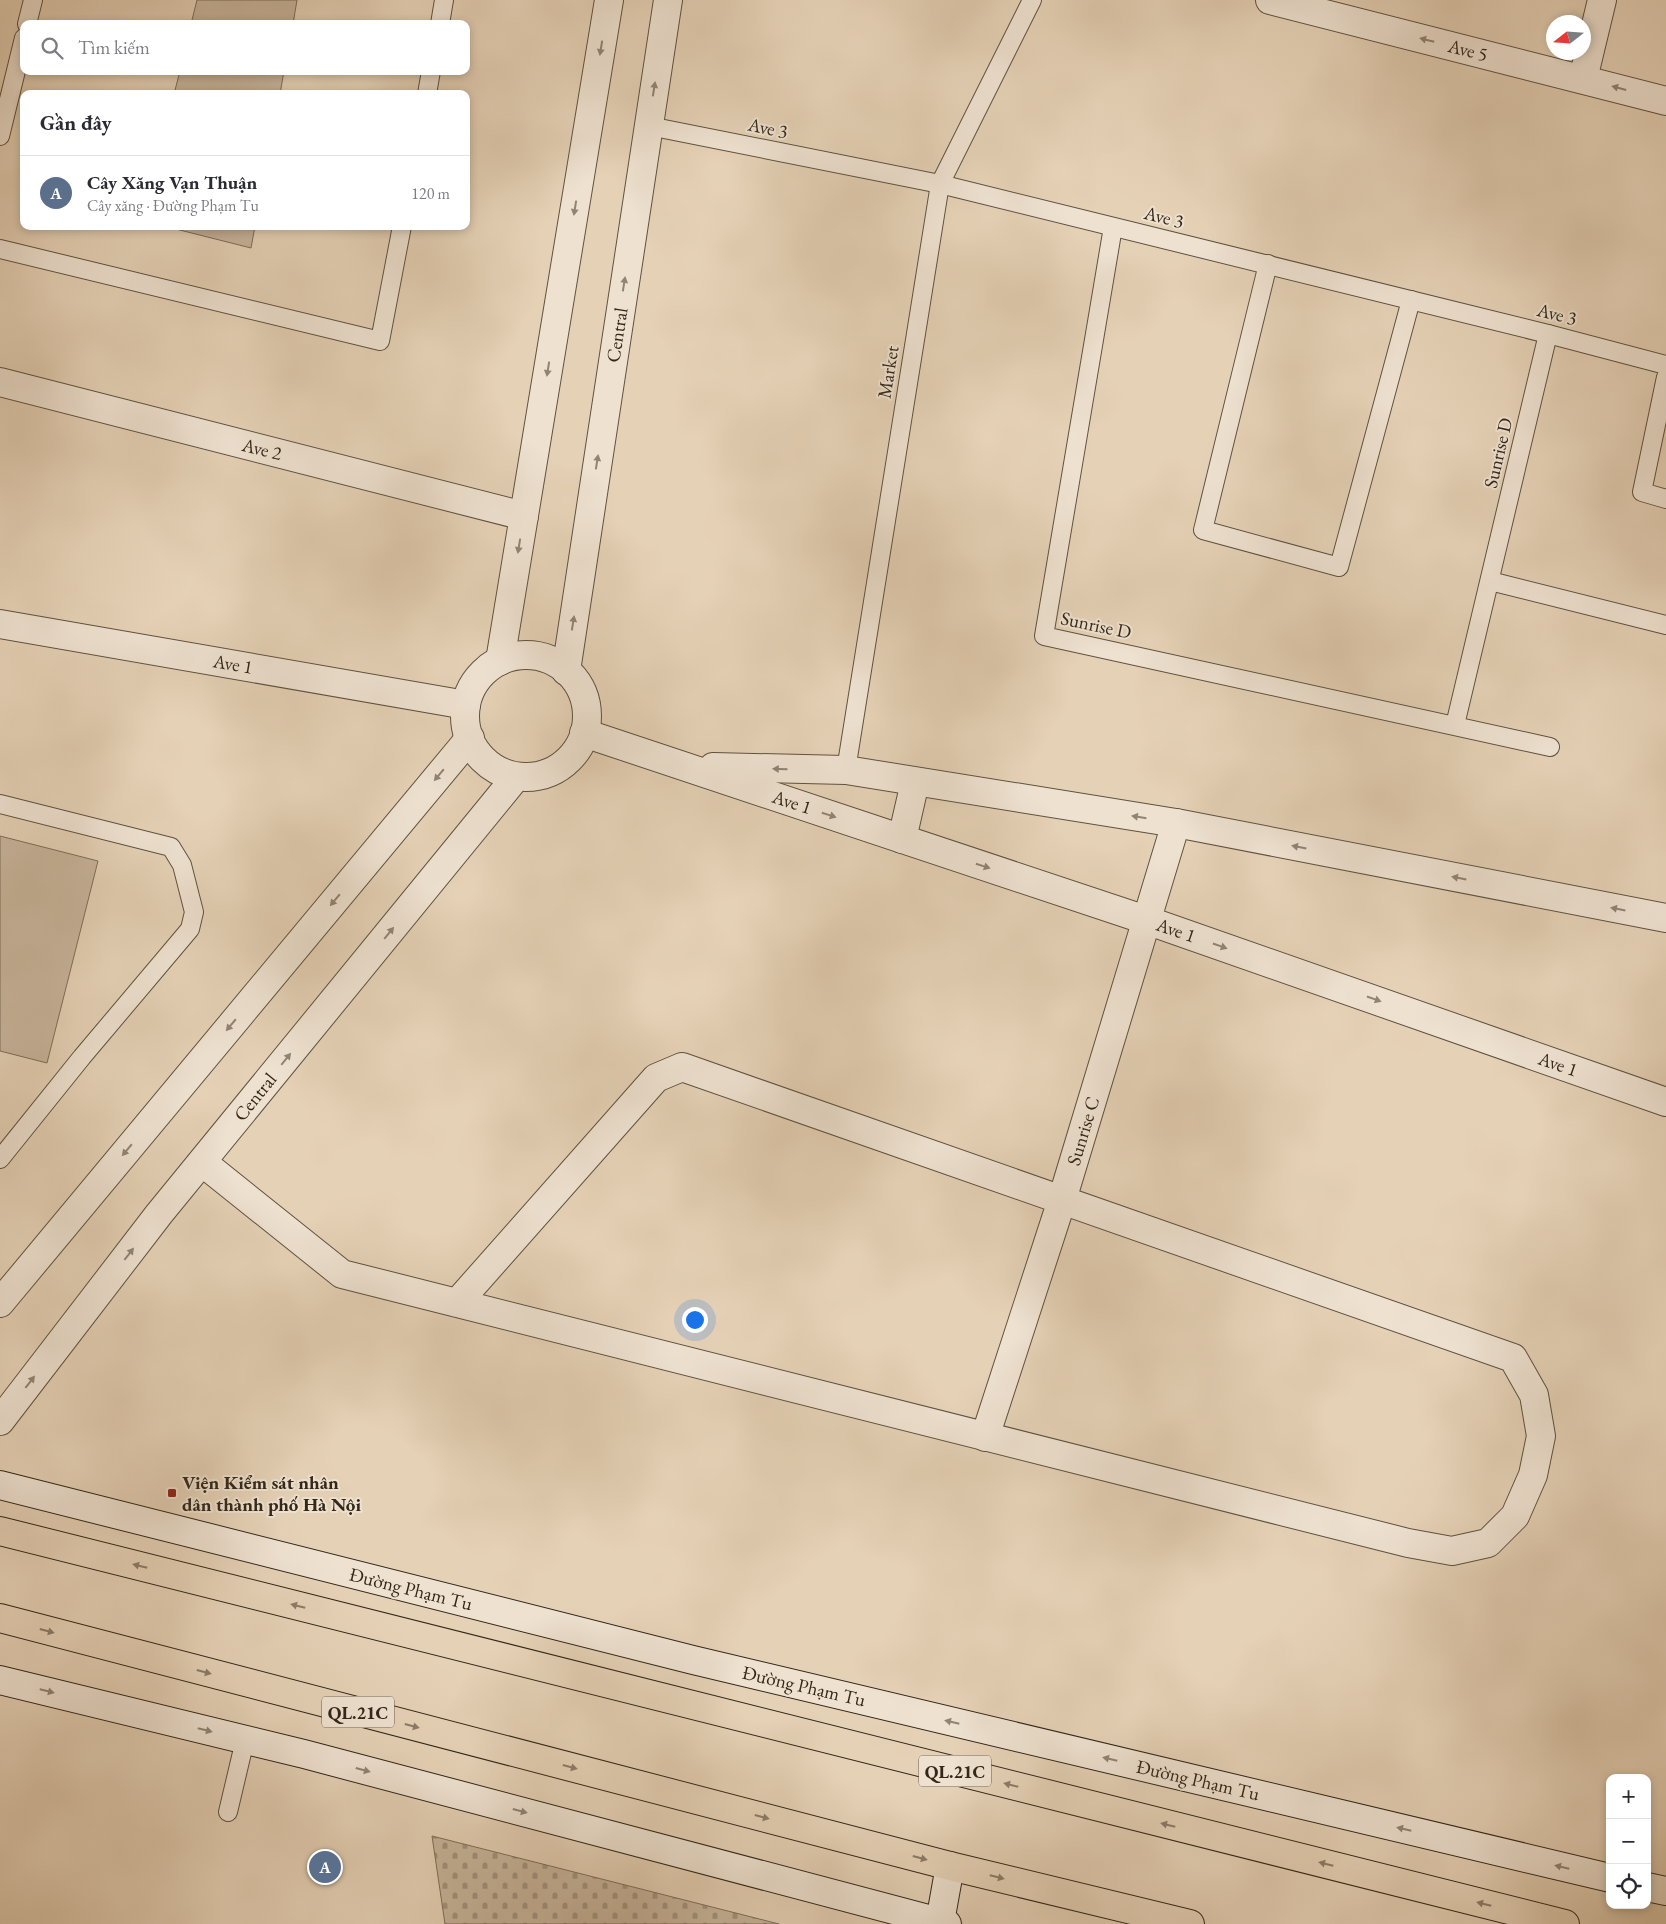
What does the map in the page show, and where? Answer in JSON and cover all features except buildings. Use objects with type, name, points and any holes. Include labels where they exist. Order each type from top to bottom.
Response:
[{"type":"highway","name":"QL.21C","points":[[0,1531],[1565,1924]]},
{"type":"highway","name":"QL.21C","points":[[0,1618],[950,1866],[1190,1924]]},
{"type":"street","points":[[500,660],[609,0]]},
{"type":"street","name":"Central","points":[[566,671],[668,0]]},
{"type":"street","name":"Ave 5","points":[[1270,0],[1666,101]]},
{"type":"street","points":[[1583,79],[1602,0]]},
{"type":"street","name":"Ave 2","points":[[0,382],[524,516]]},
{"type":"street","name":"Ave 1","points":[[0,624],[466,705]]},
{"type":"street","points":[[521,656],[541,657],[561,666],[566,671],[575,681],[585,699],[587,721],[582,741],[571,759],[554,771],[536,777],[516,777],[498,771],[482,759],[470,738],[466,724],[466,705],[473,687],[485,671],[500,660],[521,656]]},
{"type":"street","name":"Ave 1","points":[[584,733],[1146,920],[1666,1102]]},
{"type":"street","points":[[0,1303],[470,738]]},
{"type":"street","name":"Ave 1","points":[[683,766],[846,770],[1176,823],[1666,918]]},
{"type":"street","name":"Central","points":[[0,1421],[153,1222],[516,777]]},
{"type":"street","points":[[902,839],[915,782]]},
{"type":"street","name":"Sunrise C","points":[[985,1437],[1062,1200],[1176,823]]},
{"type":"street","points":[[202,1162],[342,1274],[457,1304],[1408,1543],[1452,1551],[1488,1543],[1516,1516],[1533,1475],[1540,1436],[1534,1395],[1513,1358],[682,1067],[656,1078],[457,1304]]},
{"type":"street","name":"Đường Phạm Tu","points":[[0,1484],[693,1660],[1606,1877]]},
{"type":"street","points":[[0,1680],[323,1759],[944,1923],[950,1866]]},
{"type":"street","points":[[1651,1888],[1666,1891]]},
{"type":"lane","points":[[28,20],[33,0]]},
{"type":"lane","points":[[441,20],[444,0]]},
{"type":"lane","name":"Market","points":[[846,770],[940,184],[1032,0]]},
{"type":"lane","points":[[0,136],[20,54]]},
{"type":"lane","points":[[428,90],[430,75]]},
{"type":"lane","name":"Ave 3","points":[[648,126],[940,184],[1268,264],[1666,365]]},
{"type":"lane","name":"Sunrise D","points":[[1113,227],[1044,636],[1550,747]]},
{"type":"lane","points":[[0,249],[380,341],[401,230]]},
{"type":"lane","points":[[1268,264],[1203,530],[1340,568],[1410,300]]},
{"type":"lane","name":"Sunrise D","points":[[1455,725],[1548,334]]},
{"type":"lane","points":[[1666,377],[1642,492],[1666,499]]},
{"type":"lane","points":[[1490,581],[1666,625]]},
{"type":"lane","points":[[0,804],[171,847],[182,864],[194,912],[190,929],[82,1057],[0,1159]]},
{"type":"lane","points":[[228,1812],[245,1740]]},
{"type":"green space","points":[[197,0],[297,0],[294,20],[192,20]]},
{"type":"green space","points":[[179,75],[283,75],[281,90],[175,90]]},
{"type":"green space","points":[[180,230],[254,230],[251,248]]},
{"type":"green space","points":[[0,836],[98,861],[47,1063],[0,1051]]},
{"type":"green space","points":[[432,1836],[779,1924],[445,1924]]},
{"type":"place","name":"Viện Kiểm sát nhân dân thành phố Hà Nội","points":[[172,1493]]},
{"type":"place","name":"Cây Xăng Vạn Thuận","points":[[325,1867]]}]
